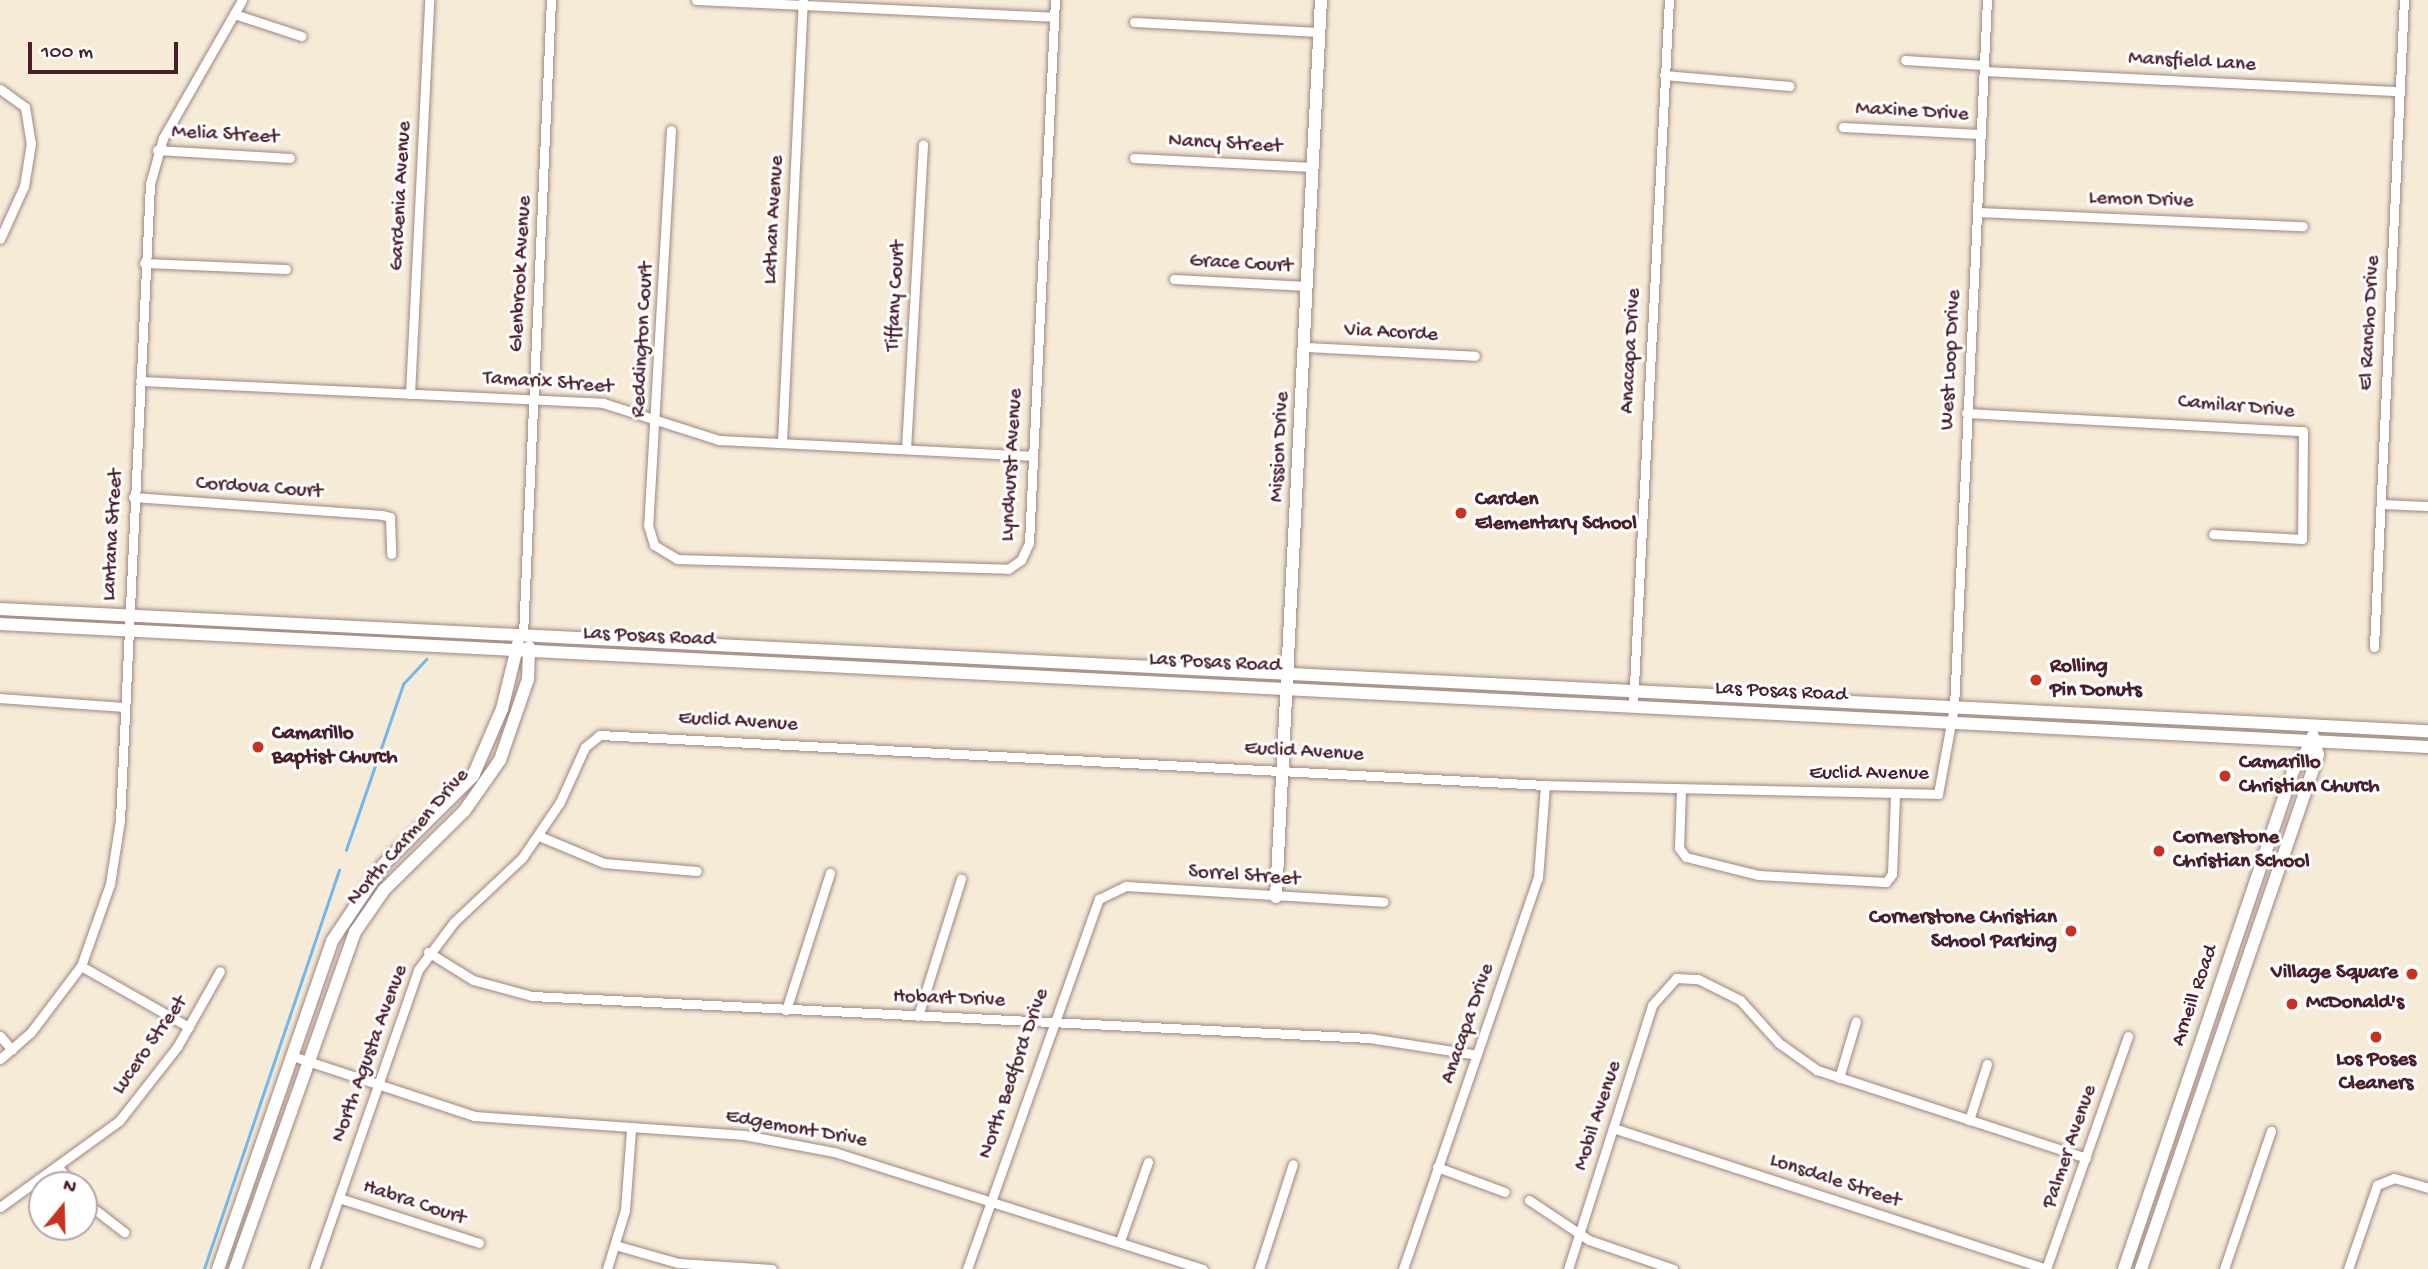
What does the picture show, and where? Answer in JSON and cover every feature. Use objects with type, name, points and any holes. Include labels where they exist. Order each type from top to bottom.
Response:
[{"type":"main road","name":"Mission Drive","points":[[1276,897],[1306,347],[1321,0]]},
{"type":"main road","name":"Las Posas Road","points":[[0,609],[1287,670],[2428,731]]},
{"type":"main road","name":"Las Posas Road","points":[[0,624],[1287,687],[2428,747]]},
{"type":"main road","name":"North Carmen Drive","points":[[218,1269],[332,941],[355,900],[383,864],[464,788],[482,760],[502,709],[513,650],[523,635]]},
{"type":"main road","points":[[523,635],[532,652]]},
{"type":"main road","name":"North Carmen Drive","points":[[235,1269],[350,943],[370,906],[455,822],[500,760],[532,652]]},
{"type":"main road","name":"Arneill Road","points":[[2123,1269],[2293,771],[2312,741],[2315,725]]},
{"type":"main road","name":"Arneill Road","points":[[2141,1269],[2318,755],[2312,741]]},
{"type":"street","name":"Lantana Street","points":[[0,1059],[12,1050],[81,966],[107,900],[116,854],[144,263],[158,150],[242,0]]},
{"type":"street","name":"Gardenia Avenue","points":[[410,394],[429,0]]},
{"type":"street","name":"Glenbrook Avenue","points":[[523,635],[551,0]]},
{"type":"street","points":[[696,0],[931,5],[1054,17]]},
{"type":"street","name":"Lyndhurst Avenue","points":[[656,548],[677,559],[1007,569],[1021,560],[1029,543],[1055,0]]},
{"type":"street","name":"Anacapa Drive","points":[[1633,705],[1669,0]]},
{"type":"street","name":"West Loop Drive","points":[[1953,722],[1987,0]]},
{"type":"street","name":"El Rancho Drive","points":[[2374,647],[2404,0]]},
{"type":"street","name":"Lathan Avenue","points":[[782,442],[803,3]]},
{"type":"street","points":[[234,14],[301,36]]},
{"type":"street","points":[[1134,22],[1319,32]]},
{"type":"street","name":"Mansfield Lane","points":[[1905,60],[1984,68],[2400,91]]},
{"type":"street","points":[[1664,75],[1790,86]]},
{"type":"street","points":[[0,89],[25,107],[31,143],[24,186],[0,239]]},
{"type":"street","name":"Maxine Drive","points":[[1843,127],[1980,134]]},
{"type":"street","name":"Reddington Court","points":[[656,548],[648,525],[658,424],[671,130]]},
{"type":"street","name":"Tiffany Court","points":[[906,449],[923,144]]},
{"type":"street","name":"Melia Street","points":[[158,150],[290,158]]},
{"type":"street","name":"Nancy Street","points":[[1134,158],[1313,167]]},
{"type":"street","name":"Lemon Drive","points":[[1977,212],[2304,226]]},
{"type":"street","points":[[144,263],[286,269]]},
{"type":"street","name":"Grace Court","points":[[1174,279],[1307,286]]},
{"type":"street","name":"Via Acorde","points":[[1306,347],[1475,356]]},
{"type":"street","name":"Tamarix Street","points":[[140,382],[532,399],[622,407],[658,424],[711,439],[1032,456]]},
{"type":"street","name":"Camilar Drive","points":[[1966,412],[2303,431],[2302,540],[2213,534]]},
{"type":"street","name":"Cordova Court","points":[[133,497],[382,515],[390,517],[391,554]]},
{"type":"street","points":[[2381,504],[2428,506]]},
{"type":"street","points":[[0,698],[122,707]]},
{"type":"street","name":"Euclid Avenue","points":[[594,738],[1284,769],[1545,785],[1895,795],[1940,792],[1953,722]]},
{"type":"street","name":"North Agusta Avenue","points":[[314,1269],[377,1085],[428,952],[538,836],[594,738]]},
{"type":"street","name":"Anacapa Drive","points":[[1404,1269],[1538,878],[1545,785]]},
{"type":"street","points":[[1681,789],[1679,848],[1686,857],[1758,874],[1886,882],[1892,874],[1895,795]]},
{"type":"street","points":[[538,836],[604,863],[697,871]]},
{"type":"street","points":[[786,1010],[830,873]]},
{"type":"street","points":[[918,1016],[961,878]]},
{"type":"street","name":"Sorrel Street","points":[[1103,895],[1126,886],[1384,902]]},
{"type":"street","name":"North Bedford Drive","points":[[967,1269],[1051,1021],[1103,895]]},
{"type":"street","name":"Hobart Drive","points":[[428,952],[473,980],[532,996],[1406,1041],[1477,1055]]},
{"type":"street","points":[[81,966],[189,1027]]},
{"type":"street","name":"Lucero Street","points":[[0,1207],[59,1168],[139,1100],[189,1027],[220,971]]},
{"type":"street","name":"Mobil Avenue","points":[[1568,1269],[1652,1005],[1671,979],[1698,979],[1726,992],[1794,1056],[1839,1078]]},
{"type":"street","points":[[1856,1021],[1839,1078],[2086,1158]]},
{"type":"street","points":[[0,1036],[12,1050]]},
{"type":"street","name":"Palmer Avenue","points":[[2046,1269],[2128,1036]]},
{"type":"street","name":"Edgemont Drive","points":[[292,1056],[474,1115],[787,1142],[990,1199],[1203,1269]]},
{"type":"street","points":[[1969,1120],[1987,1064]]},
{"type":"street","name":"Lonsdale Street","points":[[1613,1128],[2046,1269]]},
{"type":"street","points":[[607,1269],[628,1192],[631,1130]]},
{"type":"street","points":[[2224,1269],[2271,1131]]},
{"type":"street","points":[[1120,1241],[1148,1162]]},
{"type":"street","points":[[1259,1269],[1293,1164]]},
{"type":"street","points":[[1437,1167],[1505,1192]]},
{"type":"street","points":[[2348,1269],[2381,1182],[2399,1178],[2428,1188]]},
{"type":"street","name":"Habra Court","points":[[339,1198],[479,1244]]},
{"type":"street","points":[[1528,1200],[1579,1235],[1673,1269]]},
{"type":"street","points":[[98,1212],[124,1232]]},
{"type":"street","points":[[615,1245],[678,1263],[772,1269]]},
{"type":"waterway","points":[[346,850],[403,684],[426,659]]},
{"type":"waterway","points":[[204,1269],[339,870]]},
{"type":"place","name":"Carden Elementary School","points":[[1461,513]]},
{"type":"place","name":"Rolling Pin Donuts","points":[[2036,680]]},
{"type":"place","name":"Camarillo Baptist Church","points":[[258,747]]},
{"type":"place","name":"Camarillo Christian Church","points":[[2225,776]]},
{"type":"place","name":"Cornerstone Christian School","points":[[2159,851]]},
{"type":"place","name":"Cornerstone Christian School Parking","points":[[2071,931]]},
{"type":"place","name":"Village Square","points":[[2412,974]]},
{"type":"place","name":"McDonald's","points":[[2292,1004]]},
{"type":"place","name":"Los Poses Cleaners","points":[[2376,1037]]}]
